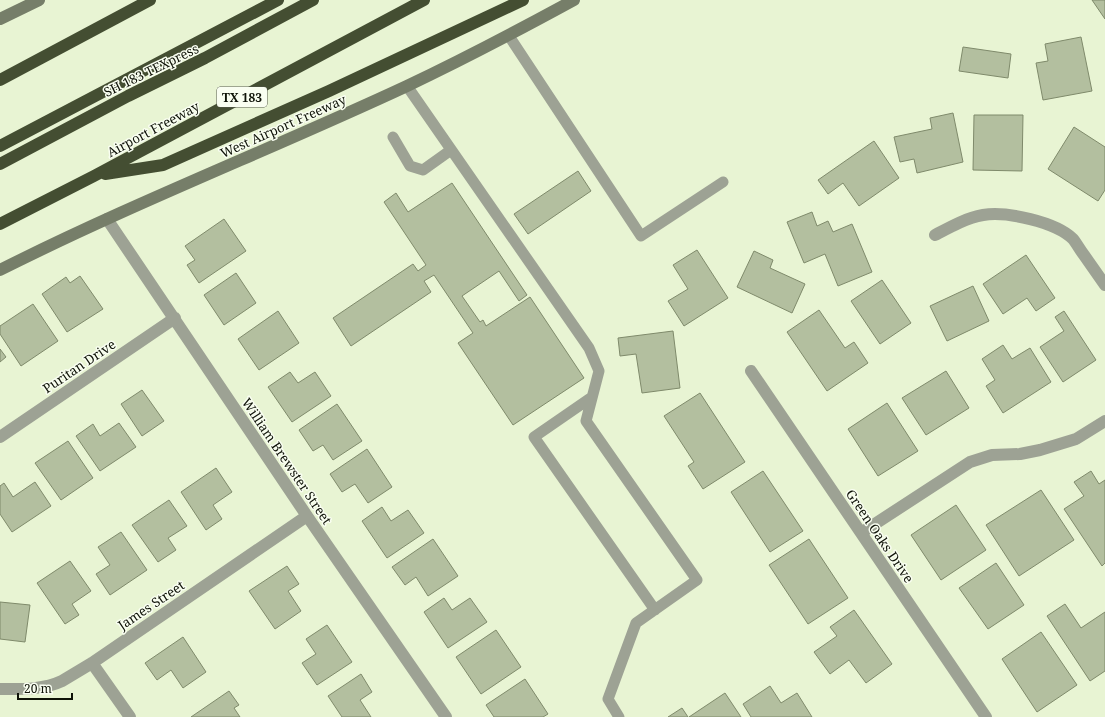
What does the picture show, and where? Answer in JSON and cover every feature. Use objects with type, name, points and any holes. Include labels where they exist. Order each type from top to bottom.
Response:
[{"type":"highway","points":[[0,80],[150,0]]},
{"type":"highway","name":"SH 183 TEXpress","points":[[0,146],[278,0]]},
{"type":"highway","name":"SH 183 TEXpress","points":[[0,164],[121,100],[205,58],[313,0]]},
{"type":"highway","points":[[390,18],[411,0]]},
{"type":"highway","name":"Airport Freeway","points":[[0,224],[94,176],[424,0]]},
{"type":"highway","points":[[94,176],[162,165],[330,91],[523,0]]},
{"type":"main road","points":[[0,19],[38,0]]},
{"type":"main road","name":"West Airport Freeway","points":[[0,270],[107,219],[407,86],[509,36],[574,0]]},
{"type":"street","points":[[935,235],[958,223],[982,215],[996,214],[1033,220],[1050,225],[1074,240],[1105,285]]},
{"type":"street","name":"William Brewster Street","points":[[107,219],[307,516],[446,717]]},
{"type":"street","name":"Puritan Drive","points":[[0,437],[175,318]]},
{"type":"street","name":"Green Oaks Drive","points":[[751,371],[986,717]]},
{"type":"street","points":[[861,533],[970,462],[992,455],[1020,454],[1040,450],[1076,439],[1105,421]]},
{"type":"street","name":"James Street","points":[[0,689],[28,689],[61,682],[92,663],[307,516]]},
{"type":"street","points":[[92,663],[130,717]]},
{"type":"lane","points":[[509,36],[641,236],[723,182]]},
{"type":"lane","points":[[407,86],[589,348],[599,371],[586,421],[696,580],[636,623],[608,699],[619,717]]},
{"type":"lane","points":[[392,137],[410,166],[423,170],[451,150]]},
{"type":"lane","points":[[592,397],[534,437],[655,610]]},
{"type":"building","points":[[1092,0],[1105,0],[1105,19]]},
{"type":"building","points":[[1081,37],[1092,91],[1043,100],[1036,63],[1048,61],[1045,44]]},
{"type":"building","points":[[963,47],[1011,54],[1008,78],[959,71]]},
{"type":"building","points":[[953,113],[963,162],[917,173],[914,159],[900,162],[894,137],[932,129],[930,118]]},
{"type":"building","points":[[974,115],[1023,115],[1022,171],[973,170]]},
{"type":"building","points":[[1074,127],[1105,147],[1105,190],[1098,201],[1048,169]]},
{"type":"building","points":[[874,141],[899,178],[859,206],[843,183],[828,194],[818,180]]},
{"type":"building","points":[[578,171],[591,191],[528,234],[514,214]]},
{"type":"building","points":[[452,183],[527,295],[519,301],[499,271],[462,296],[480,322],[483,320],[486,326],[530,297],[584,378],[513,425],[458,343],[473,333],[434,275],[424,281],[431,292],[351,346],[333,318],[413,264],[418,271],[426,265],[384,202],[396,193],[408,212]]},
{"type":"building","points":[[812,212],[817,226],[828,221],[833,232],[852,224],[872,272],[838,286],[825,254],[804,263],[787,222]]},
{"type":"building","points":[[224,219],[246,251],[199,283],[187,265],[195,260],[185,246]]},
{"type":"building","points":[[697,250],[728,298],[684,326],[668,301],[688,289],[673,265]]},
{"type":"building","points":[[754,251],[773,260],[770,268],[805,284],[792,313],[737,287]]},
{"type":"building","points":[[1026,255],[1055,298],[1036,311],[1027,298],[1003,314],[983,284]]},
{"type":"building","points":[[236,273],[256,303],[224,325],[204,295]]},
{"type":"building","points":[[80,276],[103,309],[67,332],[42,294],[66,277],[70,283]]},
{"type":"building","points":[[882,280],[911,323],[880,344],[851,301]]},
{"type":"building","points":[[973,286],[989,321],[947,341],[930,306]]},
{"type":"building","points":[[33,304],[58,341],[21,366],[0,334],[0,326]]},
{"type":"building","points":[[819,310],[845,348],[854,342],[868,363],[827,391],[787,332]]},
{"type":"building","points":[[278,311],[299,343],[259,370],[238,339]]},
{"type":"building","points":[[1064,311],[1096,360],[1063,382],[1040,347],[1064,331],[1055,317]]},
{"type":"building","points":[[673,331],[680,388],[642,393],[636,354],[620,356],[618,338]]},
{"type":"building","points":[[1003,345],[1012,359],[1030,348],[1051,382],[1003,413],[986,386],[995,380],[982,359]]},
{"type":"building","points":[[0,349],[6,357],[0,362]]},
{"type":"building","points":[[946,371],[969,408],[926,435],[902,398]]},
{"type":"building","points":[[290,372],[298,383],[315,372],[331,396],[292,422],[268,387]]},
{"type":"building","points":[[142,390],[164,421],[142,436],[121,404]]},
{"type":"building","points":[[700,393],[745,462],[703,489],[688,466],[694,462],[664,416]]},
{"type":"building","points":[[887,403],[918,451],[878,476],[848,429]]},
{"type":"building","points":[[337,404],[362,441],[333,460],[323,445],[313,451],[299,430]]},
{"type":"building","points":[[119,423],[136,447],[100,471],[76,436],[93,424],[100,436]]},
{"type":"building","points":[[68,441],[93,478],[61,500],[35,463]]},
{"type":"building","points":[[367,449],[392,487],[368,503],[355,484],[342,492],[330,474]]},
{"type":"building","points":[[216,468],[232,492],[213,505],[222,519],[206,530],[181,492]]},
{"type":"building","points":[[763,471],[803,531],[770,552],[731,492]]},
{"type":"building","points":[[1091,471],[1099,484],[1105,480],[1105,563],[1102,566],[1064,509],[1084,496],[1074,482]]},
{"type":"building","points":[[35,482],[51,506],[12,532],[0,514],[0,486],[4,483],[13,497]]},
{"type":"building","points":[[1041,490],[1074,540],[1019,576],[986,525]]},
{"type":"building","points":[[169,500],[187,526],[168,538],[176,550],[158,562],[132,525]]},
{"type":"building","points":[[956,505],[986,550],[941,580],[911,535]]},
{"type":"building","points":[[382,507],[391,521],[408,510],[424,533],[387,558],[362,521]]},
{"type":"building","points":[[121,532],[147,570],[110,595],[96,574],[110,565],[98,547]]},
{"type":"building","points":[[433,539],[458,576],[428,596],[416,577],[405,585],[392,567]]},
{"type":"building","points":[[809,539],[848,598],[808,624],[769,565]]},
{"type":"building","points":[[70,561],[91,591],[72,604],[79,615],[65,624],[37,583]]},
{"type":"building","points":[[996,563],[1024,605],[988,629],[959,588]]},
{"type":"building","points":[[287,566],[299,584],[288,591],[301,611],[275,629],[249,591]]},
{"type":"building","points":[[444,598],[452,610],[470,598],[487,622],[448,648],[424,612]]},
{"type":"building","points":[[0,602],[30,605],[25,642],[0,639]]},
{"type":"building","points":[[1065,604],[1081,628],[1105,612],[1105,671],[1090,681],[1047,616]]},
{"type":"building","points":[[854,610],[892,664],[866,683],[849,660],[830,674],[814,652],[837,636],[830,627]]},
{"type":"building","points":[[327,625],[352,662],[317,685],[302,663],[316,654],[306,639]]},
{"type":"building","points":[[496,630],[521,667],[481,694],[456,657]]},
{"type":"building","points":[[1041,632],[1077,685],[1037,712],[1002,659]]},
{"type":"building","points":[[183,637],[206,672],[183,688],[171,670],[157,680],[145,663]]},
{"type":"building","points":[[361,674],[372,692],[360,700],[371,717],[342,717],[328,696]]},
{"type":"building","points":[[525,679],[548,714],[543,717],[494,717],[486,705]]},
{"type":"building","points":[[770,686],[781,703],[797,693],[812,717],[751,717],[743,704]]},
{"type":"building","points":[[229,691],[239,705],[234,708],[240,717],[191,717]]},
{"type":"building","points":[[725,693],[741,717],[689,717]]},
{"type":"building","points":[[682,708],[688,717],[668,717]]}]
